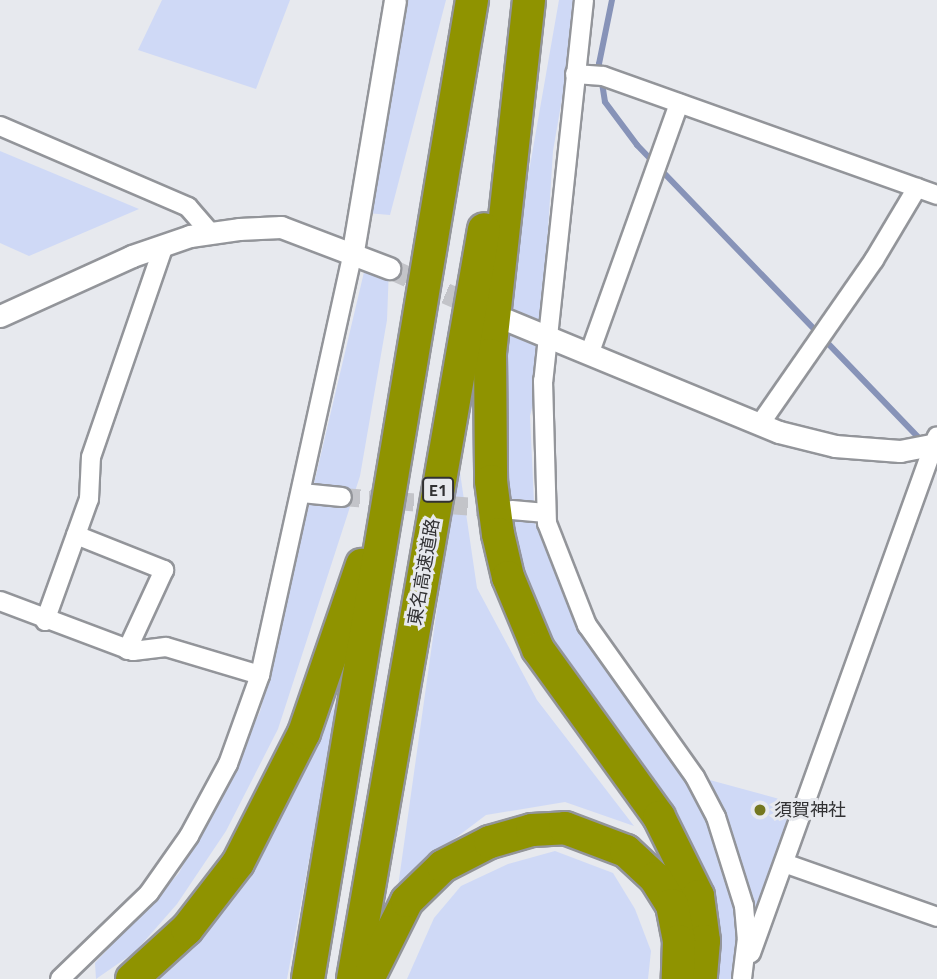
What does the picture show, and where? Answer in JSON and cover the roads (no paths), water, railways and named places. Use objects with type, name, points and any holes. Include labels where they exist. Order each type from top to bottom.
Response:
[{"type":"highway","points":[[308,979],[472,0]]},
{"type":"highway","name":"東名高速道路","points":[[353,979],[523,0]]},
{"type":"highway","points":[[529,0],[489,355],[491,481],[498,534],[508,577],[538,649],[659,817],[698,896],[704,941],[701,979]]},
{"type":"highway","points":[[132,979],[187,929],[238,863],[273,799],[331,661],[398,446]]},
{"type":"highway","points":[[368,979],[407,901],[443,866],[490,842],[532,830],[565,828],[626,851],[655,878],[672,905],[679,941],[678,979]]},
{"type":"street","points":[[60,979],[149,893],[189,836],[228,764],[260,675],[353,251],[395,0]]},
{"type":"street","points":[[584,0],[543,381],[547,513],[567,581],[587,625],[695,776],[716,817],[744,906],[742,976]]},
{"type":"street","points":[[575,74],[603,76],[937,195]]},
{"type":"street","points":[[590,352],[678,103]]},
{"type":"street","points":[[0,126],[188,207],[211,233]]},
{"type":"street","points":[[760,424],[874,260],[917,188]]},
{"type":"street","points":[[0,316],[164,245],[211,233],[281,227],[353,251],[389,268]]},
{"type":"street","points":[[45,621],[89,499],[92,457],[164,245]]},
{"type":"street","points":[[507,320],[550,335],[760,424],[835,446],[900,451],[936,442]]},
{"type":"street","points":[[742,976],[936,442]]},
{"type":"street","points":[[302,493],[342,497]]},
{"type":"street","points":[[512,510],[547,513]]},
{"type":"street","points":[[76,535],[164,570],[127,649]]},
{"type":"street","points":[[0,601],[45,621],[127,649],[166,647],[260,675]]},
{"type":"street","points":[[784,863],[937,917]]},
{"type":"waterway","points":[[612,0],[599,64],[605,102],[637,145],[923,442]]},
{"type":"tunnel","points":[[389,268],[480,308]]},
{"type":"tunnel","points":[[342,497],[502,509]]},
{"type":"place","name":"須賀神社","points":[[760,810]]}]
